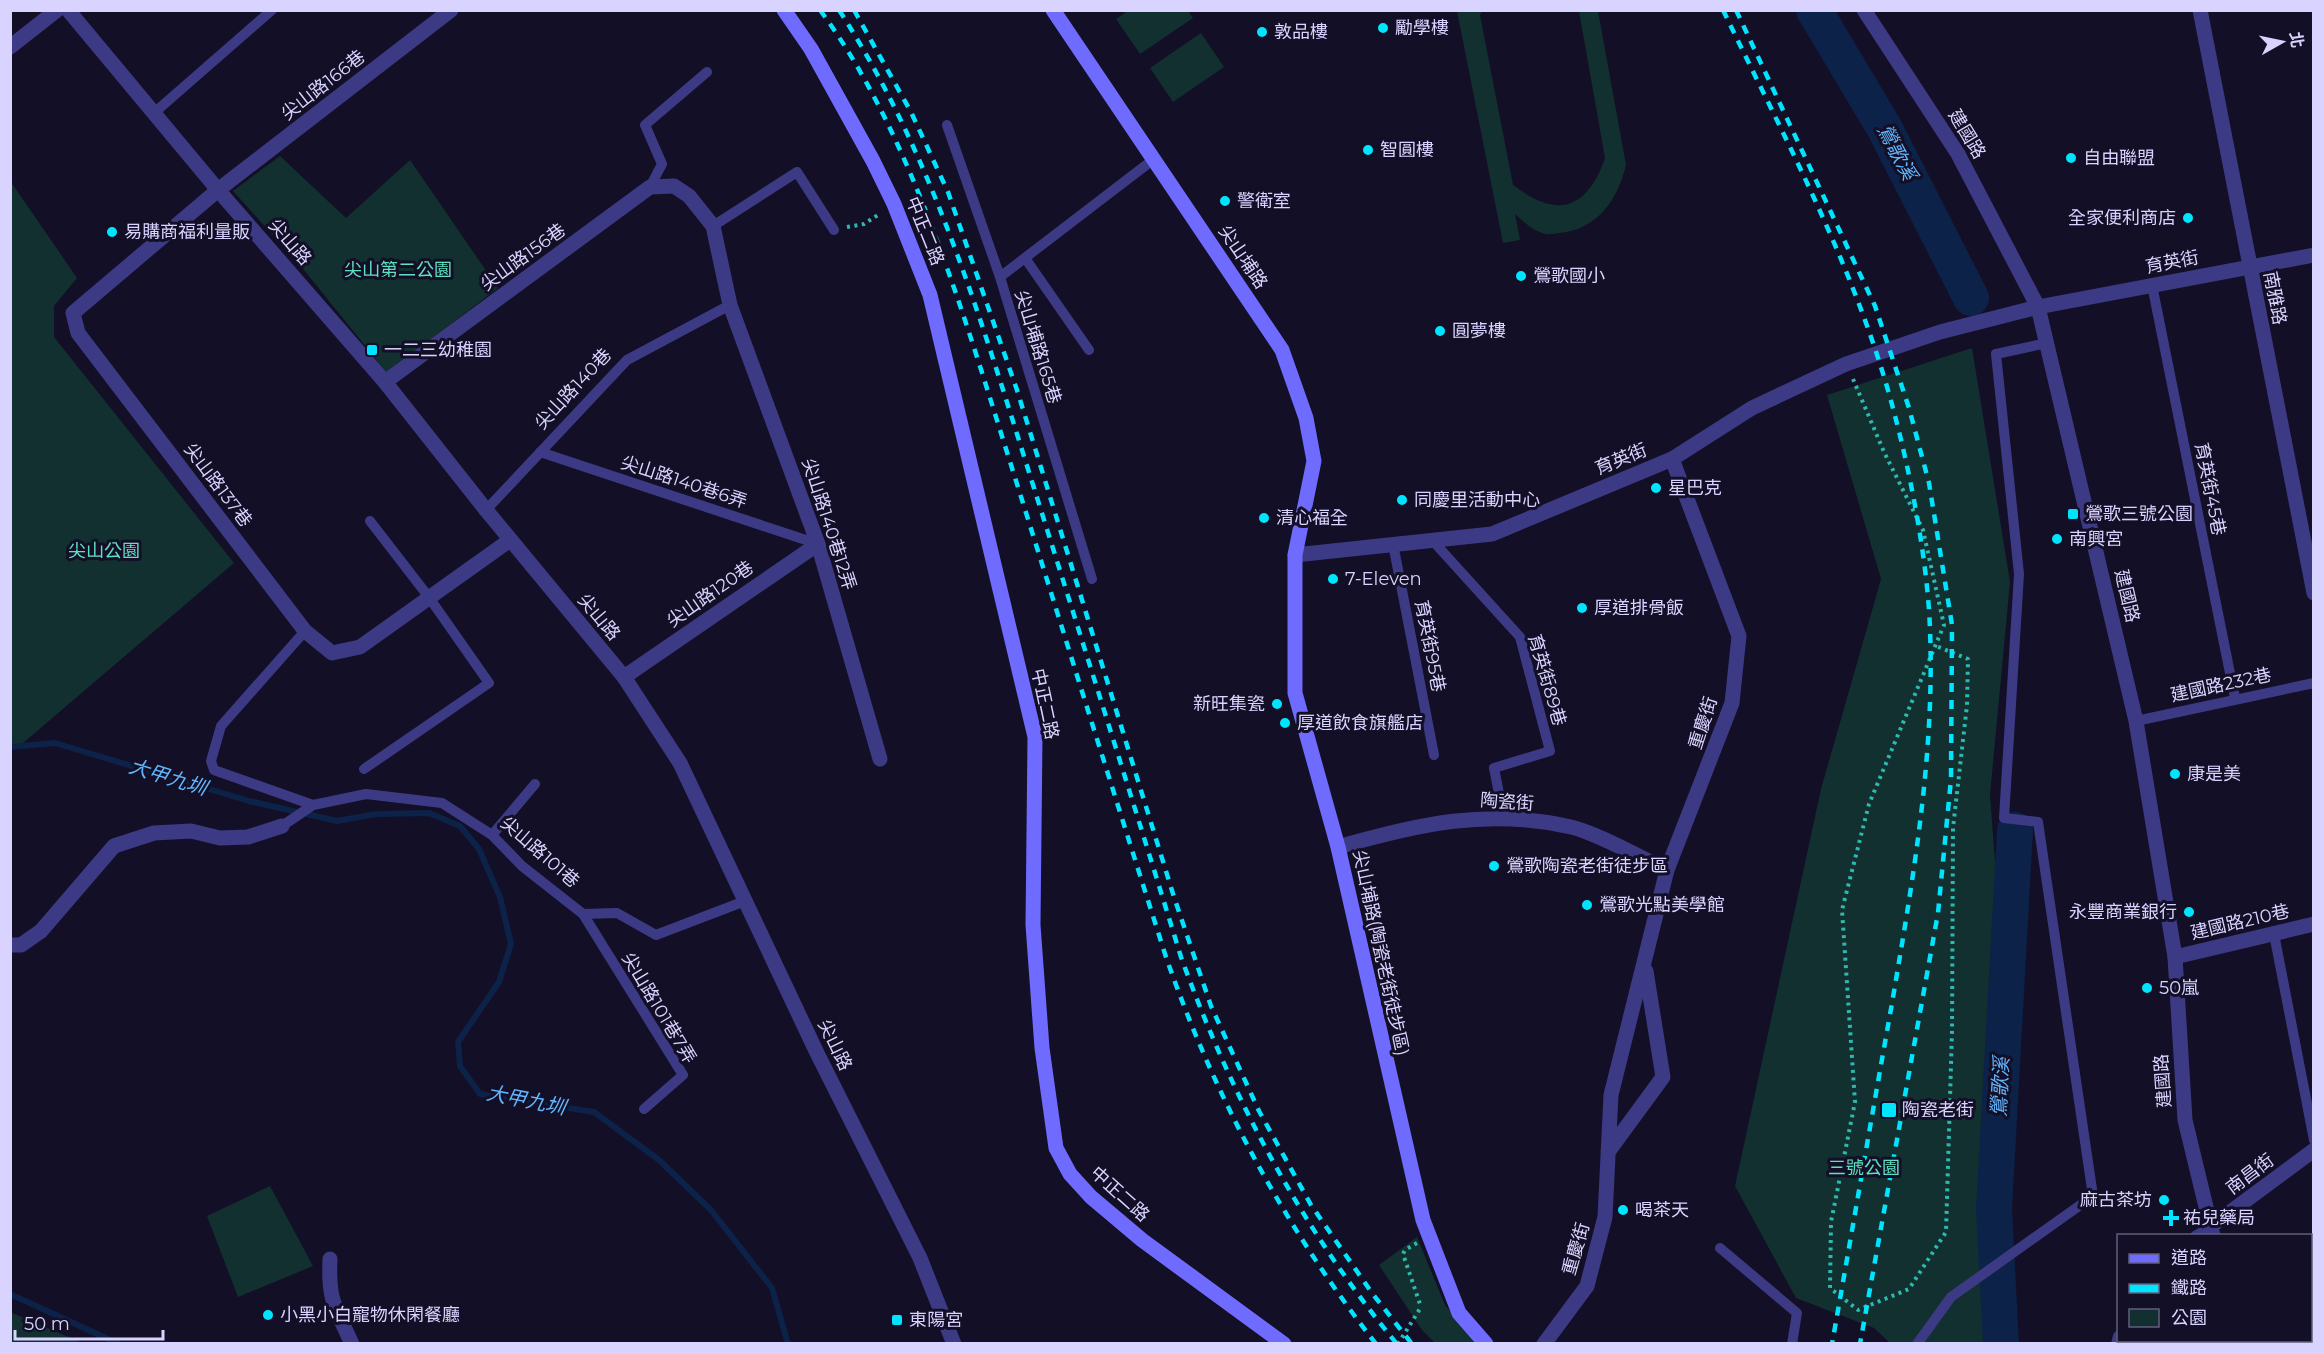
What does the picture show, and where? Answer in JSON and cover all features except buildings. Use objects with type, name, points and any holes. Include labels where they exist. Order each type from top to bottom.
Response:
[{"type":"main road","name":"中正二路","points":[[783,10],[811,49],[873,161],[894,204],[930,295],[1035,737],[1034,925],[1042,1048],[1056,1148],[1070,1174],[1091,1197],[1142,1240],[1284,1344]]},
{"type":"main road","name":"尖山埔路","points":[[1053,10],[1282,350],[1306,418],[1314,460],[1295,555]]},
{"type":"main road","name":"尖山埔路(陶瓷老街徒步區)","points":[[1295,555],[1295,693],[1338,847],[1392,1092],[1428,1237],[1460,1313],[1486,1344]]},
{"type":"street","points":[[10,47],[57,10]]},
{"type":"street","name":"尖山路","points":[[68,10],[218,190],[386,382],[510,540],[624,677],[680,763],[817,1053],[920,1258],[954,1344]]},
{"type":"street","name":"尖山路166巷","points":[[218,190],[450,10]]},
{"type":"street","name":"建國路","points":[[1864,10],[1959,154],[2038,307],[2136,721],[2175,957],[2186,1120],[2211,1232]]},
{"type":"street","name":"南雅路","points":[[2200,10],[2313,593]]},
{"type":"street","points":[[650,187],[674,186],[688,196],[713,226],[730,305]]},
{"type":"street","name":"尖山路156巷","points":[[386,382],[650,187]]},
{"type":"street","name":"尖山路137巷","points":[[218,190],[74,313],[78,333],[305,631],[332,652],[360,647],[428,596],[510,540]]},
{"type":"street","name":"育英街","points":[[1295,555],[1492,534],[1672,459],[1752,408],[1846,364],[1940,332],[2038,307],[2313,255]]},
{"type":"street","name":"尖山路140巷12弄","points":[[730,305],[818,544],[880,759]]},
{"type":"street","name":"重慶街","points":[[1544,1344],[1587,1286],[1605,1217],[1611,1095],[1667,870],[1732,703],[1739,636],[1672,459]]},
{"type":"street","name":"尖山路120巷","points":[[624,677],[818,544]]},
{"type":"street","name":"陶瓷街","points":[[1338,847],[1401,829],[1483,816],[1573,827],[1667,870]]},
{"type":"street","points":[[10,945],[21,945],[41,931],[114,846],[154,833],[191,831],[220,838],[248,837],[282,826]]},
{"type":"street","name":"建國路210巷","points":[[2175,957],[2313,924]]},
{"type":"street","name":"重慶街","points":[[1608,1152],[1663,1077],[1644,963]]},
{"type":"street","name":"南昌街","points":[[2211,1232],[2313,1150]]},
{"type":"street","points":[[330,1258],[328,1288],[335,1312],[352,1344]]},
{"type":"lane","points":[[154,113],[272,10]]},
{"type":"lane","points":[[650,187],[662,164],[645,125],[707,72]]},
{"type":"lane","points":[[947,125],[999,277]]},
{"type":"lane","name":"尖山埔路165巷","points":[[1092,579],[999,277],[1154,159]]},
{"type":"lane","points":[[713,226],[797,172],[834,230]]},
{"type":"lane","points":[[1025,258],[1089,351]]},
{"type":"lane","name":"育英街45巷","points":[[2152,285],[2235,698]]},
{"type":"lane","name":"尖山路140巷","points":[[486,510],[627,360],[730,305]]},
{"type":"lane","points":[[1917,1344],[1951,1297],[2092,1196],[2038,822],[2004,818],[2019,573],[1996,354],[2047,343]]},
{"type":"lane","name":"尖山路140巷6弄","points":[[540,452],[818,544]]},
{"type":"lane","points":[[364,769],[489,683],[428,596],[370,521]]},
{"type":"lane","name":"育英街89巷","points":[[1432,540],[1520,637],[1550,751],[1494,768],[1504,819]]},
{"type":"lane","name":"育英街95巷","points":[[1393,544],[1434,755]]},
{"type":"lane","points":[[305,631],[221,726],[211,761],[214,770],[309,806]]},
{"type":"lane","name":"建國路232巷","points":[[2136,721],[2313,683]]},
{"type":"lane","points":[[492,835],[535,784]]},
{"type":"lane","name":"尖山路101巷","points":[[309,806],[366,794],[442,803],[492,835],[522,866],[584,914],[617,913],[657,935],[745,901]]},
{"type":"lane","points":[[282,826],[309,806]]},
{"type":"lane","name":"尖山路101巷7弄","points":[[584,914],[683,1075],[644,1109]]},
{"type":"lane","points":[[2274,934],[2313,1140]]},
{"type":"lane","points":[[1720,1248],[1797,1313],[1792,1344]]},
{"type":"path","points":[[1846,364],[1884,452],[1923,530],[1944,625],[1869,804],[1842,910],[1855,1102],[1831,1222],[1830,1288],[1858,1310],[1909,1289],[1946,1232],[1952,1031],[1953,828],[1967,705],[1968,659],[1936,646]]},
{"type":"path","points":[[1398,1344],[1421,1307],[1403,1254]]},
{"type":"green space","points":[[1129,10],[1188,11],[1193,18],[1140,54],[1116,19]]},
{"type":"green space","points":[[1457,11],[1482,11],[1480,15],[1513,185],[1529,196],[1557,205],[1569,204],[1580,198],[1598,175],[1605,158],[1579,11],[1598,11],[1626,165],[1612,200],[1595,219],[1573,230],[1546,234],[1533,229],[1515,214],[1520,240],[1503,243]]},
{"type":"green space","points":[[1201,33],[1224,67],[1173,102],[1150,68]]},
{"type":"green space","name":"尖山第二公園","points":[[280,156],[346,218],[410,160],[498,288],[387,373],[300,265],[233,191]]},
{"type":"green space","name":"尖山公園","points":[[11,182],[77,278],[54,306],[54,337],[234,563],[16,749],[11,749]]},
{"type":"green space","name":"三號公園","points":[[1972,348],[2010,582],[1990,795],[1998,901],[1983,1247],[1988,1343],[1890,1343],[1874,1328],[1796,1298],[1735,1186],[1821,789],[1881,579],[1827,395]]},
{"type":"green space","points":[[270,1186],[313,1266],[238,1297],[207,1216]]},
{"type":"green space","points":[[1417,1237],[1445,1305],[1477,1343],[1435,1343],[1422,1330],[1379,1265]]},
{"type":"green space","points":[[10,1312],[83,1343],[11,1343]]},
{"type":"waterway","name":"鶯歌溪","points":[[1814,10],[1885,129],[1971,298]]},
{"type":"waterway","name":"大甲九圳","points":[[10,747],[55,743],[249,801],[337,821],[376,814],[429,813],[460,826],[479,849],[500,897],[511,944],[499,982],[458,1042],[460,1066],[480,1094],[594,1112],[659,1160],[711,1210],[772,1288],[788,1344]]},
{"type":"waterway","name":"鶯歌溪","points":[[2001,1344],[1994,1209],[2015,830]]},
{"type":"waterway","points":[[10,1294],[119,1344]]},
{"type":"railway","points":[[820,10],[853,59],[883,113],[933,230],[975,352],[1166,957],[1185,1009],[1230,1110],[1282,1207],[1311,1254],[1376,1344]]},
{"type":"railway","points":[[839,10],[873,66],[902,123],[953,242],[995,365],[1181,957],[1201,1009],[1246,1111],[1300,1208],[1362,1300],[1397,1344]]},
{"type":"railway","points":[[854,10],[911,112],[948,192],[1017,390],[1174,897],[1211,1006],[1259,1111],[1311,1205],[1372,1293],[1412,1344]]},
{"type":"railway","points":[[1723,10],[1818,207],[1861,308],[1879,360],[1907,464],[1929,604],[1931,678],[1929,725],[1914,868],[1832,1344]]},
{"type":"railway","points":[[1736,10],[1875,306],[1909,408],[1929,483],[1952,625],[1951,779],[1938,913],[1860,1344]]},
{"type":"place","name":"勵學樓","points":[[1383,28]]},
{"type":"place","name":"敦品樓","points":[[1262,32]]},
{"type":"place","name":"智圓樓","points":[[1368,150]]},
{"type":"place","name":"自由聯盟","points":[[2071,158]]},
{"type":"place","name":"警衛室","points":[[1225,201]]},
{"type":"place","name":"全家便利商店","points":[[2188,218]]},
{"type":"place","name":"易購商福利量販","points":[[112,232]]},
{"type":"place","name":"鶯歌國小","points":[[1521,276]]},
{"type":"place","name":"圓夢樓","points":[[1440,331]]},
{"type":"place","name":"一二三幼稚園","points":[[372,350]]},
{"type":"place","name":"星巴克","points":[[1656,488]]},
{"type":"place","name":"同慶里活動中心","points":[[1402,500]]},
{"type":"place","name":"鶯歌三號公園","points":[[2073,514]]},
{"type":"place","name":"清心福全","points":[[1264,518]]},
{"type":"place","name":"南興宮","points":[[2057,539]]},
{"type":"place","name":"7-Eleven","points":[[1333,579]]},
{"type":"place","name":"厚道排骨飯","points":[[1582,608]]},
{"type":"place","name":"新旺集瓷","points":[[1277,704]]},
{"type":"place","name":"厚道飲食旗艦店","points":[[1285,723]]},
{"type":"place","name":"康是美","points":[[2175,774]]},
{"type":"place","name":"鶯歌陶瓷老街徒步區","points":[[1494,866]]},
{"type":"place","name":"鶯歌光點美學館","points":[[1587,905]]},
{"type":"place","name":"永豐商業銀行","points":[[2189,912]]},
{"type":"place","name":"50嵐","points":[[2147,988]]},
{"type":"place","name":"陶瓷老街","points":[[1889,1110]]},
{"type":"place","name":"麻古茶坊","points":[[2164,1200]]},
{"type":"place","name":"喝茶天","points":[[1623,1210]]},
{"type":"place","name":"祐兒藥局","points":[[2171,1218]]},
{"type":"place","name":"小黑小白寵物休閑餐廳","points":[[268,1315]]},
{"type":"place","name":"東陽宮","points":[[897,1320]]}]
